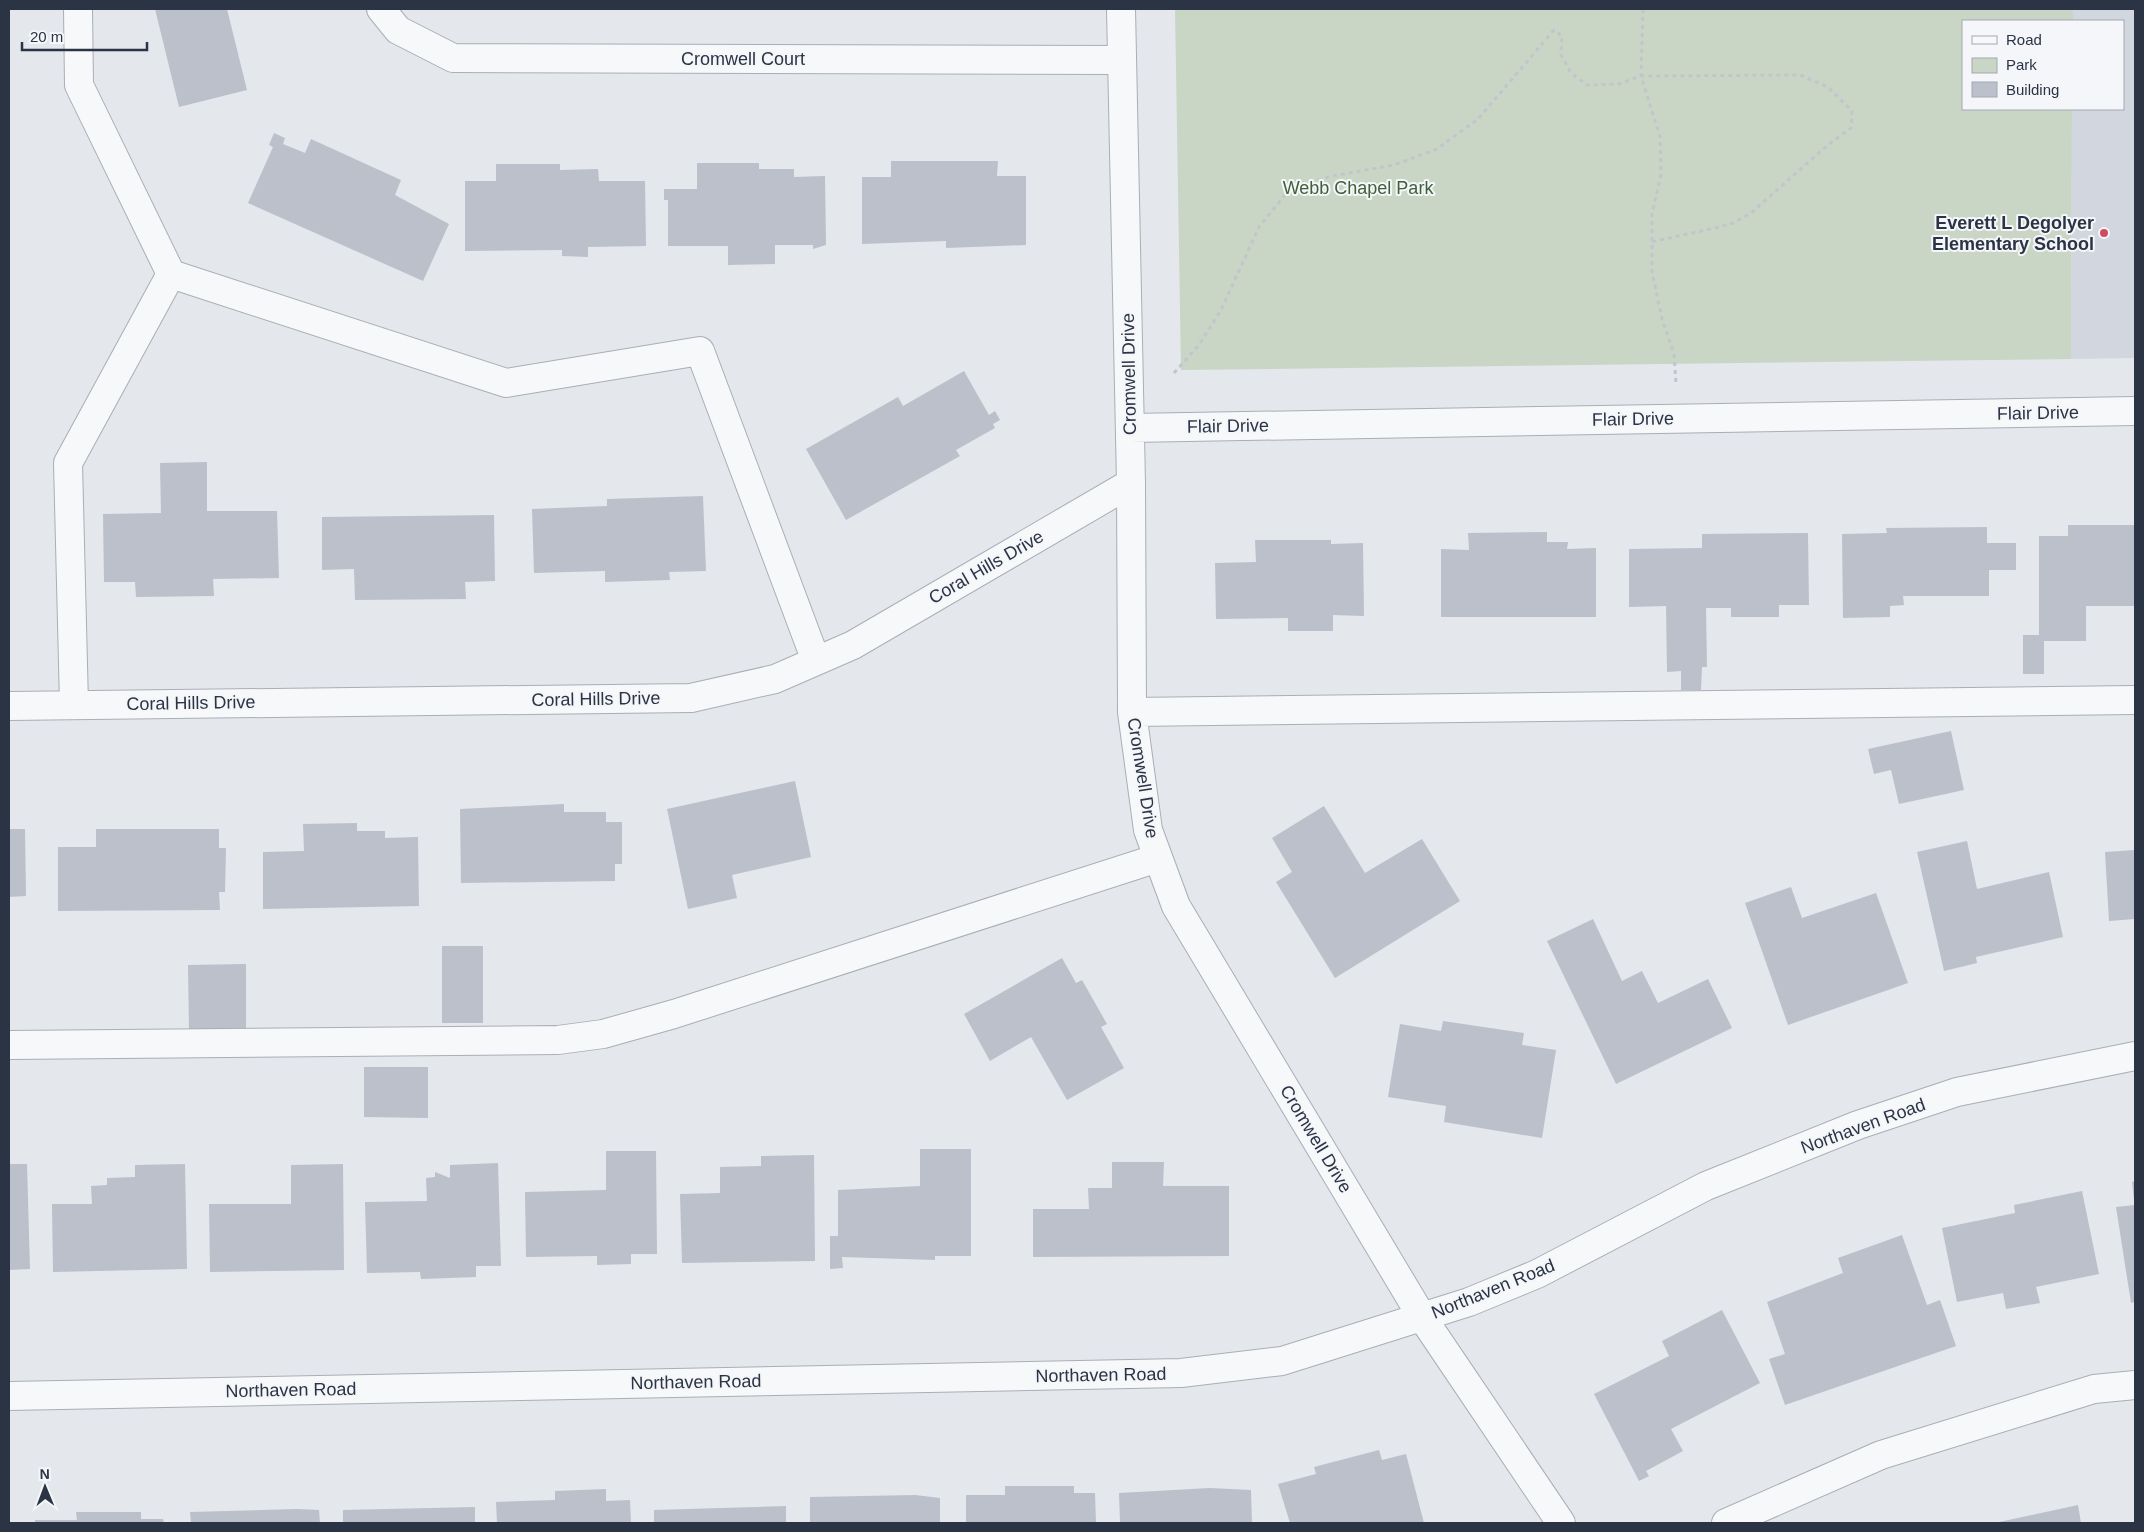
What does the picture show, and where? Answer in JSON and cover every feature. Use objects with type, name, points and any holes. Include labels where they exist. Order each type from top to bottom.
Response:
[{"type":"street","points":[[78,9],[78,85],[170,274],[506,383],[700,351],[816,661]]},
{"type":"street","name":"Cromwell Court","points":[[381,9],[398,30],[453,58],[1121,60]]},
{"type":"street","name":"Cromwell Drive","points":[[1121,9],[1131,483],[1132,712],[1148,830],[1176,906],[1422,1318],[1560,1523]]},
{"type":"street","points":[[74,704],[68,463],[170,274]]},
{"type":"street","name":"Flair Drive","points":[[1130,428],[2135,411]]},
{"type":"street","name":"Coral Hills Drive","points":[[9,706],[691,698],[775,679],[853,645],[1131,483]]},
{"type":"street","points":[[1132,712],[2135,700]]},
{"type":"street","points":[[9,1045],[558,1040],[603,1034],[674,1014],[1158,858]]},
{"type":"street","name":"Northaven Road","points":[[9,1396],[1181,1373],[1282,1361],[1469,1302],[1537,1274],[1706,1186],[1858,1126],[1957,1092],[2135,1056]]},
{"type":"street","points":[[1726,1523],[1882,1455],[2094,1389],[2135,1385]]},
{"type":"path","points":[[1643,9],[1641,76],[1660,137],[1661,174],[1652,214],[1651,242],[1654,281],[1662,319],[1674,354],[1676,419]]},
{"type":"path","points":[[1174,373],[1199,345],[1221,310],[1259,227],[1289,190],[1332,176],[1394,165],[1437,149],[1478,119],[1554,30],[1562,36],[1561,55],[1571,73],[1587,86],[1619,84],[1641,76],[1800,75],[1828,87],[1852,112],[1851,128],[1829,144],[1751,214],[1732,223],[1715,228],[1651,242]]},
{"type":"shaded area","name":"Everett L Degolyer Elementary School","points":[[2073,9],[2135,9],[2135,358],[2071,359],[2072,110],[2124,110],[2124,20],[2073,20]]},
{"type":"green space","name":"Webb Chapel Park","points":[[1175,9],[2073,9],[2073,20],[1962,20],[1962,110],[2072,110],[2071,359],[1181,370]]},
{"type":"building","points":[[155,9],[227,9],[247,90],[179,107]]},
{"type":"building","points":[[274,133],[285,138],[283,144],[305,153],[311,139],[401,180],[395,195],[449,224],[423,281],[248,203],[273,147],[269,145]]},
{"type":"building","points":[[891,161],[998,161],[997,176],[1026,176],[1026,245],[946,248],[946,241],[862,244],[862,177],[891,177]]},
{"type":"building","points":[[697,163],[759,163],[759,169],[794,169],[794,177],[825,176],[826,245],[813,249],[813,245],[775,245],[775,264],[728,265],[728,246],[668,246],[668,200],[664,200],[664,189],[697,189]]},
{"type":"building","points":[[496,164],[560,164],[560,170],[598,169],[599,181],[645,181],[646,246],[588,247],[588,257],[562,256],[562,250],[465,251],[465,181],[496,181]]},
{"type":"building","points":[[964,371],[989,415],[995,411],[1000,420],[993,424],[995,428],[956,450],[960,456],[846,520],[806,449],[898,397],[903,406]]},
{"type":"building","points":[[207,462],[207,511],[277,511],[279,578],[213,579],[214,596],[136,597],[135,582],[104,582],[103,514],[161,513],[160,463]]},
{"type":"building","points":[[703,496],[706,571],[669,572],[670,580],[605,582],[605,571],[534,573],[532,509],[607,506],[607,499]]},
{"type":"building","points":[[494,515],[495,581],[465,582],[466,599],[355,600],[354,569],[322,570],[322,517]]},
{"type":"building","points":[[2068,525],[2135,525],[2135,606],[2086,606],[2086,641],[2044,641],[2044,674],[2023,674],[2023,635],[2039,635],[2039,536],[2068,536]]},
{"type":"building","points":[[1987,527],[1987,543],[2016,543],[2016,570],[1989,570],[1989,596],[1903,596],[1904,605],[1890,606],[1890,617],[1843,618],[1842,534],[1887,533],[1886,528]]},
{"type":"building","points":[[1547,532],[1547,542],[1568,542],[1567,549],[1596,548],[1596,617],[1441,617],[1441,549],[1469,550],[1468,533]]},
{"type":"building","points":[[1808,533],[1809,605],[1779,605],[1779,617],[1731,617],[1731,608],[1706,608],[1707,667],[1702,667],[1701,690],[1681,690],[1681,671],[1667,672],[1666,606],[1629,607],[1629,549],[1702,548],[1702,534]]},
{"type":"building","points":[[1255,540],[1331,540],[1331,544],[1363,543],[1364,616],[1333,615],[1333,631],[1288,631],[1288,618],[1216,619],[1215,563],[1256,562]]},
{"type":"building","points":[[1951,731],[1964,790],[1899,804],[1891,770],[1874,774],[1868,749]]},
{"type":"building","points":[[795,781],[811,857],[732,875],[737,898],[688,909],[667,809]]},
{"type":"building","points":[[564,804],[564,812],[606,812],[606,822],[622,822],[622,864],[615,864],[615,881],[461,883],[460,809]]},
{"type":"building","points":[[1324,806],[1365,873],[1422,839],[1460,901],[1335,978],[1276,882],[1292,872],[1272,838]]},
{"type":"building","points":[[357,823],[357,831],[385,831],[385,838],[418,837],[419,906],[263,909],[263,852],[304,851],[303,824]]},
{"type":"building","points":[[9,829],[25,829],[26,896],[9,897]]},
{"type":"building","points":[[96,829],[219,829],[219,848],[226,848],[225,892],[219,892],[220,910],[58,911],[58,847],[96,847]]},
{"type":"building","points":[[1967,841],[1977,889],[2049,872],[2063,937],[1976,957],[1977,963],[1944,971],[1917,852]]},
{"type":"building","points":[[2135,850],[2135,919],[2109,921],[2105,852]]},
{"type":"building","points":[[1791,887],[1802,918],[1876,893],[1908,983],[1788,1025],[1745,903]]},
{"type":"building","points":[[1593,919],[1622,981],[1642,971],[1658,1003],[1708,979],[1732,1028],[1616,1084],[1547,941]]},
{"type":"building","points":[[442,946],[483,946],[483,1023],[442,1023]]},
{"type":"building","points":[[1062,958],[1076,983],[1082,980],[1107,1024],[1101,1027],[1124,1068],[1067,1100],[1031,1037],[990,1061],[964,1014]]},
{"type":"building","points":[[246,964],[246,1029],[189,1029],[188,965]]},
{"type":"building","points":[[1443,1021],[1524,1033],[1522,1045],[1556,1050],[1542,1138],[1444,1122],[1446,1106],[1388,1097],[1400,1024],[1441,1031]]},
{"type":"building","points":[[364,1067],[428,1067],[428,1118],[364,1117]]},
{"type":"building","points":[[920,1149],[971,1149],[971,1256],[935,1256],[935,1260],[842,1257],[843,1268],[830,1269],[830,1236],[838,1236],[838,1190],[920,1186]]},
{"type":"building","points":[[606,1151],[656,1151],[657,1254],[631,1254],[631,1264],[597,1265],[597,1256],[526,1257],[525,1192],[606,1190]]},
{"type":"building","points":[[814,1155],[815,1261],[682,1263],[680,1194],[720,1193],[720,1167],[761,1166],[761,1156]]},
{"type":"building","points":[[1112,1162],[1164,1162],[1163,1186],[1229,1186],[1229,1256],[1033,1257],[1033,1209],[1089,1209],[1088,1188],[1112,1188]]},
{"type":"building","points":[[498,1163],[501,1266],[476,1266],[476,1277],[421,1279],[420,1272],[367,1273],[365,1202],[427,1201],[426,1178],[435,1177],[435,1172],[450,1178],[450,1165]]},
{"type":"building","points":[[9,1164],[27,1164],[30,1269],[9,1270]]},
{"type":"building","points":[[185,1164],[187,1269],[53,1272],[52,1204],[92,1204],[91,1186],[107,1185],[107,1178],[135,1177],[135,1165]]},
{"type":"building","points":[[343,1164],[344,1270],[210,1272],[209,1204],[291,1204],[291,1165]]},
{"type":"building","points":[[2135,1181],[2135,1200],[2134,1200],[2132,1182]]},
{"type":"building","points":[[2082,1191],[2099,1274],[2036,1287],[2040,1303],[2006,1309],[2003,1293],[1957,1302],[1942,1228],[2015,1213],[2014,1205]]},
{"type":"building","points":[[2135,1205],[2135,1302],[2131,1303],[2116,1207]]},
{"type":"building","points":[[1902,1235],[1927,1305],[1940,1300],[1956,1346],[1785,1405],[1769,1359],[1785,1354],[1767,1302],[1843,1273],[1838,1258]]},
{"type":"building","points":[[1722,1310],[1760,1383],[1671,1429],[1683,1451],[1646,1471],[1649,1476],[1639,1481],[1594,1394],[1669,1356],[1662,1341]]},
{"type":"building","points":[[1379,1450],[1382,1460],[1406,1454],[1424,1523],[1290,1523],[1278,1484],[1316,1474],[1314,1467]]},
{"type":"building","points":[[1005,1486],[1074,1486],[1074,1493],[1095,1493],[1096,1523],[966,1523],[966,1495],[1005,1495]]},
{"type":"building","points":[[1210,1488],[1251,1490],[1252,1523],[1120,1523],[1119,1493]]},
{"type":"building","points":[[606,1489],[606,1501],[630,1500],[631,1523],[497,1523],[496,1502],[555,1500],[555,1491]]},
{"type":"building","points":[[915,1495],[940,1498],[940,1523],[810,1523],[810,1497]]},
{"type":"building","points":[[2078,1505],[2081,1523],[1999,1523],[1999,1522]]},
{"type":"building","points":[[786,1506],[786,1523],[654,1523],[654,1510]]},
{"type":"building","points":[[475,1507],[475,1523],[343,1523],[343,1510]]},
{"type":"building","points":[[319,1510],[320,1523],[191,1523],[190,1512]]},
{"type":"building","points":[[76,1512],[141,1512],[141,1519],[163,1519],[164,1523],[35,1523],[35,1520],[77,1520]]},
{"type":"place","name":"Everett L Degolyer Elementary School","points":[[2104,233]]}]
